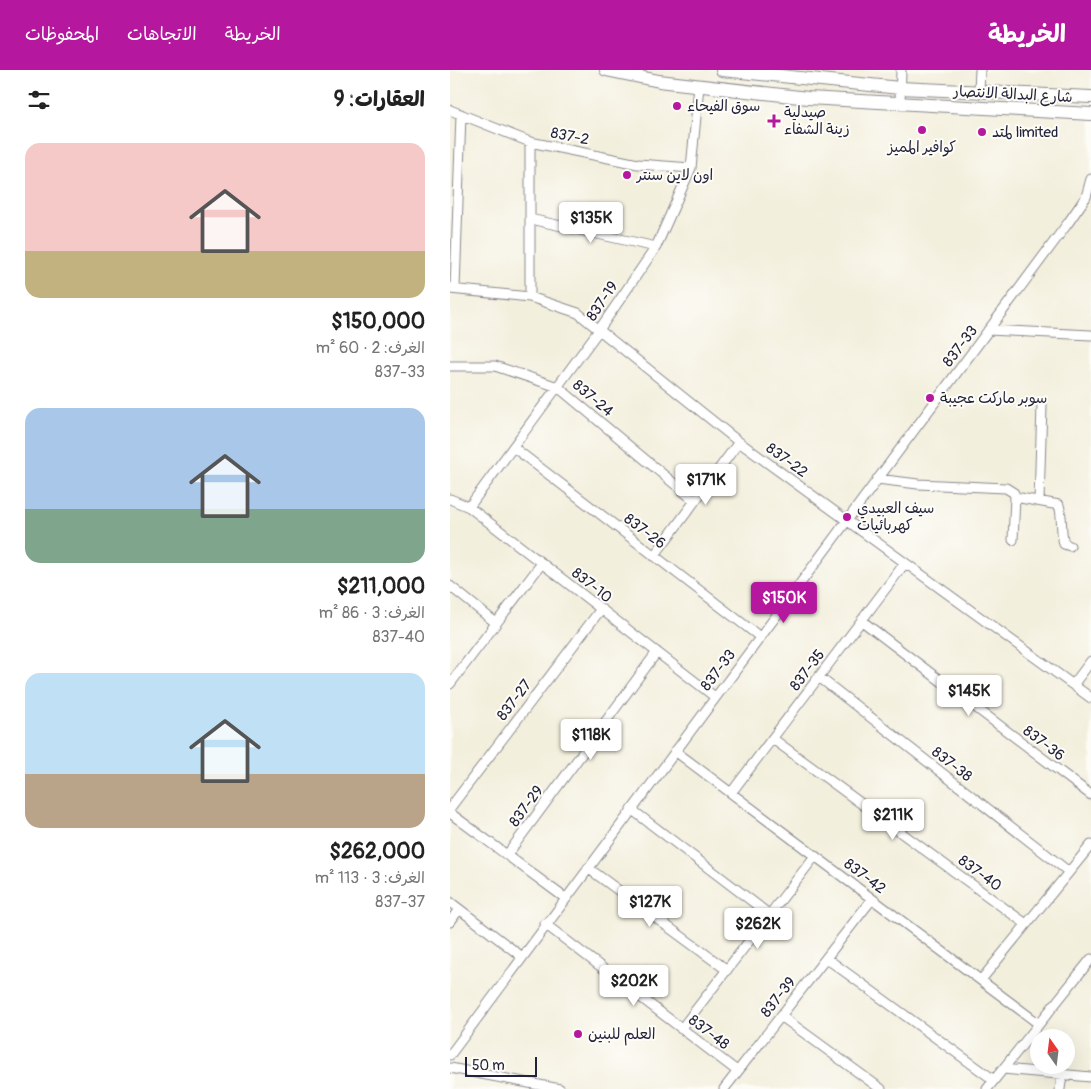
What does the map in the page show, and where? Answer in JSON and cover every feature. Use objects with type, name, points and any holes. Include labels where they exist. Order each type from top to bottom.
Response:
[{"type":"main road","name":"شارع البدالة الانتصار","points":[[606,70],[659,81],[808,98],[1091,114]]},
{"type":"main road","points":[[722,70],[900,88],[1091,97]]},
{"type":"street","points":[[900,103],[901,70]]},
{"type":"street","points":[[979,91],[980,70]]},
{"type":"street","name":"837-19","points":[[469,507],[599,330],[656,247],[691,168],[699,86]]},
{"type":"street","name":"837-2","points":[[450,110],[530,142],[638,164],[691,168]]},
{"type":"street","points":[[452,289],[461,114]]},
{"type":"street","points":[[530,142],[530,297]]},
{"type":"street","name":"837-33","points":[[450,1055],[521,956],[1089,197],[1091,179]]},
{"type":"street","points":[[530,219],[656,247]]},
{"type":"street","name":"837-22","points":[[452,289],[530,297],[578,313],[739,442],[1091,698]]},
{"type":"street","points":[[988,330],[1091,335]]},
{"type":"street","name":"837-24","points":[[450,366],[495,366],[558,387],[695,501]]},
{"type":"street","points":[[1039,501],[1042,406]]},
{"type":"street","points":[[654,556],[739,442]]},
{"type":"street","name":"837-26","points":[[513,447],[760,636]]},
{"type":"street","points":[[877,479],[918,484],[1006,488],[1015,497],[1013,540]]},
{"type":"street","points":[[1015,497],[1059,505],[1062,513],[1061,532],[1064,544],[1070,546]]},
{"type":"street","name":"837-10","points":[[450,499],[469,507],[715,698]]},
{"type":"street","points":[[450,684],[542,563]]},
{"type":"street","name":"837-35","points":[[731,794],[905,563]]},
{"type":"street","points":[[450,586],[496,623]]},
{"type":"street","name":"837-27","points":[[450,808],[601,609]]},
{"type":"street","name":"837-36","points":[[862,621],[1091,795]]},
{"type":"street","name":"837-29","points":[[507,855],[656,652]]},
{"type":"street","points":[[1073,685],[1091,661]]},
{"type":"street","name":"837-38","points":[[819,677],[1069,872]]},
{"type":"street","name":"837-40","points":[[773,738],[1026,924]]},
{"type":"street","name":"837-42","points":[[674,751],[1039,1024]]},
{"type":"street","points":[[631,809],[770,915]]},
{"type":"street","points":[[450,813],[565,898]]},
{"type":"street","points":[[981,980],[1091,845]]},
{"type":"street","points":[[681,1029],[815,856]]},
{"type":"street","points":[[588,868],[727,970]]},
{"type":"street","name":"837-39","points":[[724,1089],[872,899]]},
{"type":"street","points":[[450,902],[521,956]]},
{"type":"street","points":[[450,922],[459,909]]},
{"type":"street","name":"837-48","points":[[545,924],[737,1071]]},
{"type":"street","points":[[826,958],[994,1080]]},
{"type":"street","points":[[987,1089],[1091,959]]},
{"type":"street","points":[[781,1016],[881,1089]]},
{"type":"street","points":[[450,1068],[560,1089]]},
{"type":"street","points":[[1003,1069],[1030,1071]]},
{"type":"street","points":[[1060,1089],[1062,1074],[1091,1078]]},
{"type":"place","name":"سوق الفيحاء","points":[[677,106]]},
{"type":"place","name":"صيدلية زينة الشفاء","points":[[774,121]]},
{"type":"place","name":"كوافير المميز","points":[[922,130]]},
{"type":"place","name":"لمتد limited","points":[[982,132]]},
{"type":"place","name":"اون لاين سنتر","points":[[627,175]]},
{"type":"place","name":"سوبر ماركت عجيبة","points":[[930,398]]},
{"type":"place","name":"سيف العبيدي كهربائيات","points":[[847,517]]},
{"type":"place","name":"العلم للبنين","points":[[578,1034]]}]
